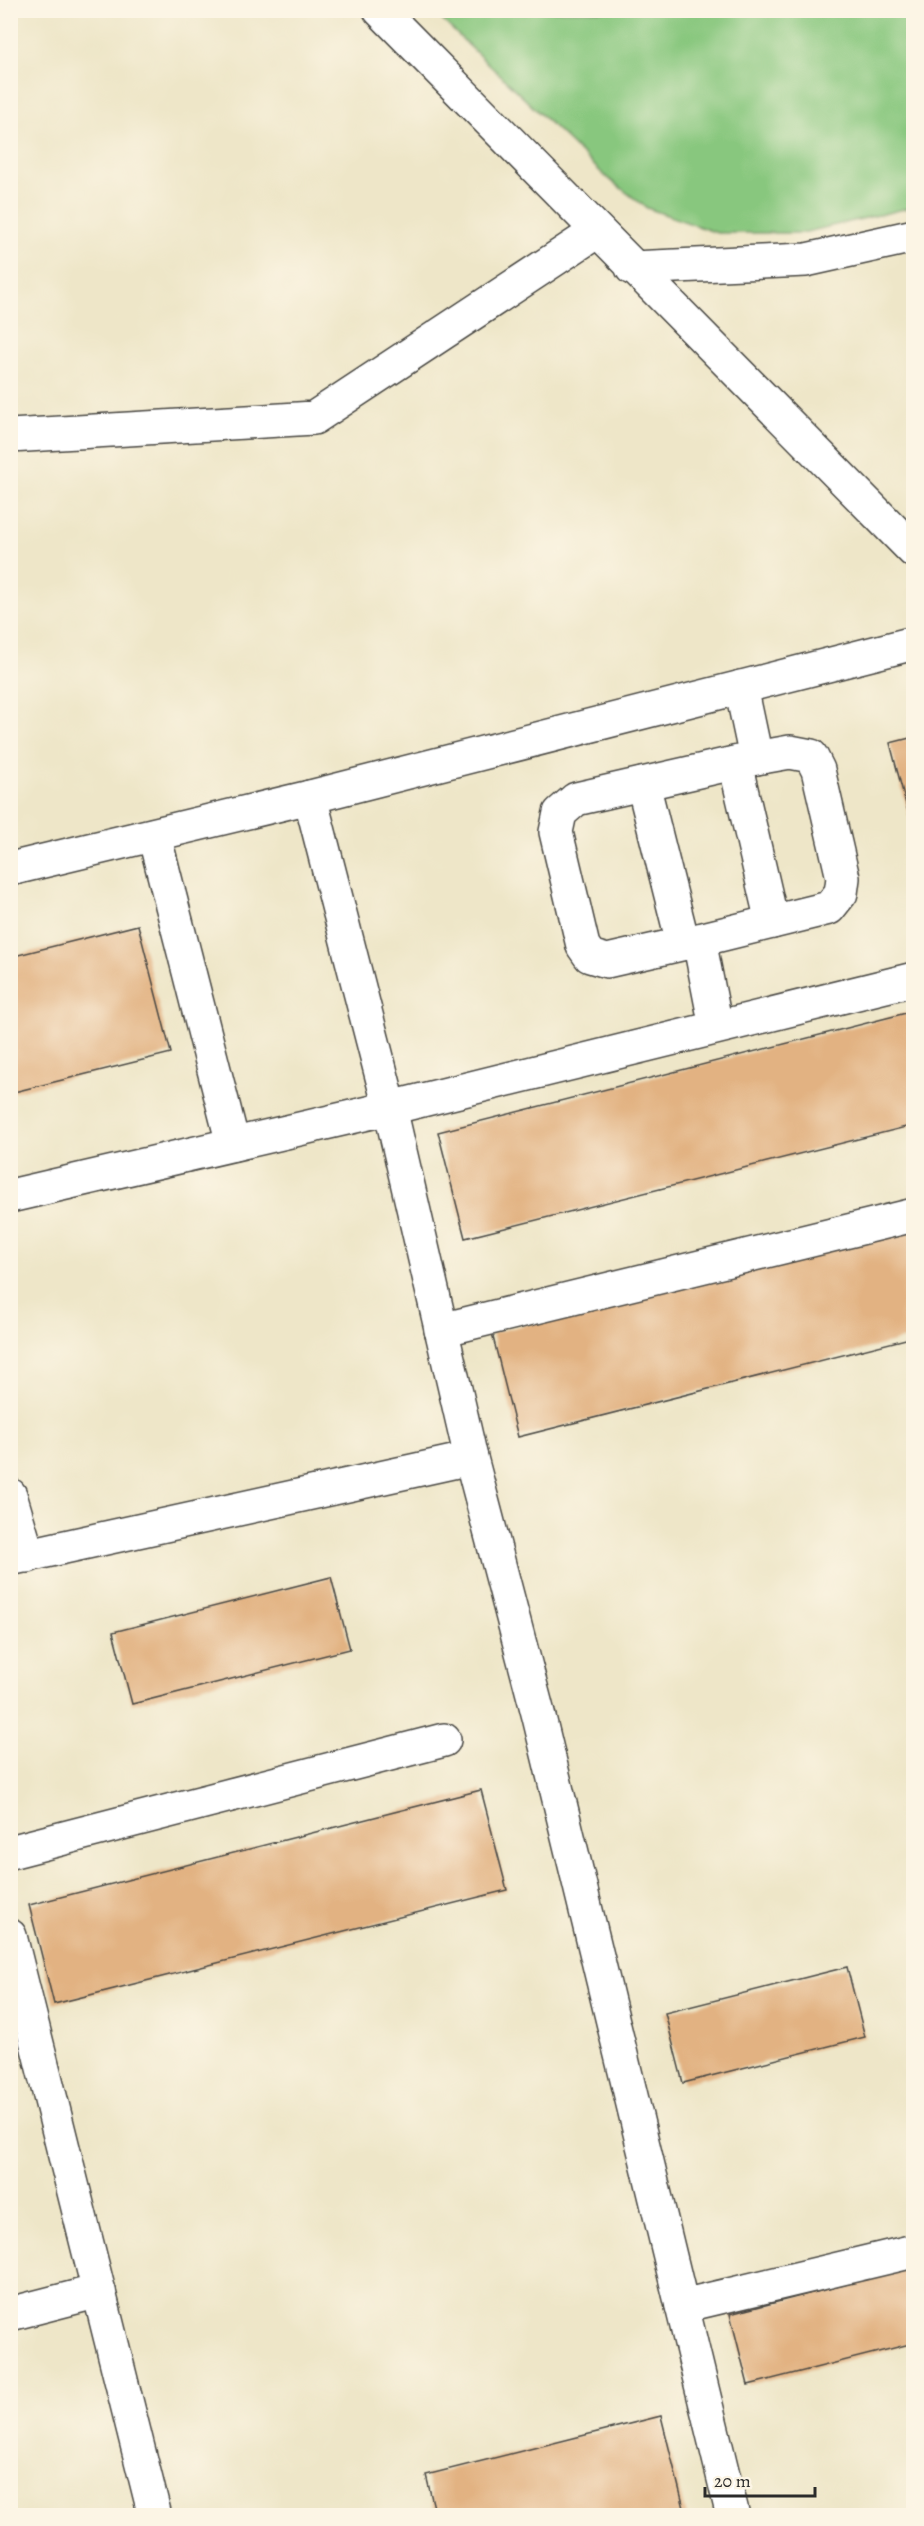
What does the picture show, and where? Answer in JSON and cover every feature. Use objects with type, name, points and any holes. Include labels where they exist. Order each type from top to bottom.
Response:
[{"type":"lane","points":[[380,10],[632,268],[914,551]]},
{"type":"lane","points":[[10,436],[314,418],[597,232]]},
{"type":"lane","points":[[632,268],[806,260],[914,236]]},
{"type":"lane","points":[[10,869],[310,797],[914,643]]},
{"type":"lane","points":[[741,687],[745,761],[772,922]]},
{"type":"lane","points":[[790,752],[811,756],[818,770],[843,878],[841,893],[829,908],[607,961],[590,956],[584,946],[556,832],[560,813],[576,799],[745,761],[790,752]]},
{"type":"lane","points":[[643,784],[716,1027]]},
{"type":"lane","points":[[310,797],[390,1108],[471,1458],[539,1717],[733,2516]]},
{"type":"lane","points":[[154,835],[233,1144]]},
{"type":"lane","points":[[10,1196],[390,1108],[914,979]]},
{"type":"lane","points":[[441,1330],[914,1215]]},
{"type":"lane","points":[[10,1494],[20,1558],[471,1458]]},
{"type":"lane","points":[[10,1852],[444,1740]]},
{"type":"lane","points":[[10,1936],[155,2516]]},
{"type":"lane","points":[[681,2306],[914,2251]]},
{"type":"lane","points":[[10,2314],[99,2290]]},
{"type":"green space","points":[[433,11],[913,11],[913,207],[802,233],[717,233],[647,208],[605,176]]},
{"type":"building","points":[[914,737],[914,831],[913,831],[890,743]]},
{"type":"building","points":[[138,925],[171,1053],[10,1093],[10,957]]},
{"type":"building","points":[[914,1011],[914,1125],[465,1238],[438,1132]]},
{"type":"building","points":[[914,1227],[914,1337],[518,1437],[492,1333]]},
{"type":"building","points":[[331,1577],[350,1649],[132,1704],[113,1632]]},
{"type":"building","points":[[481,1790],[507,1890],[54,2004],[29,1905]]},
{"type":"building","points":[[847,1967],[865,2037],[683,2083],[665,2013]]},
{"type":"building","points":[[914,2267],[914,2343],[748,2385],[730,2314]]},
{"type":"building","points":[[661,2416],[686,2516],[436,2516],[426,2475]]}]
